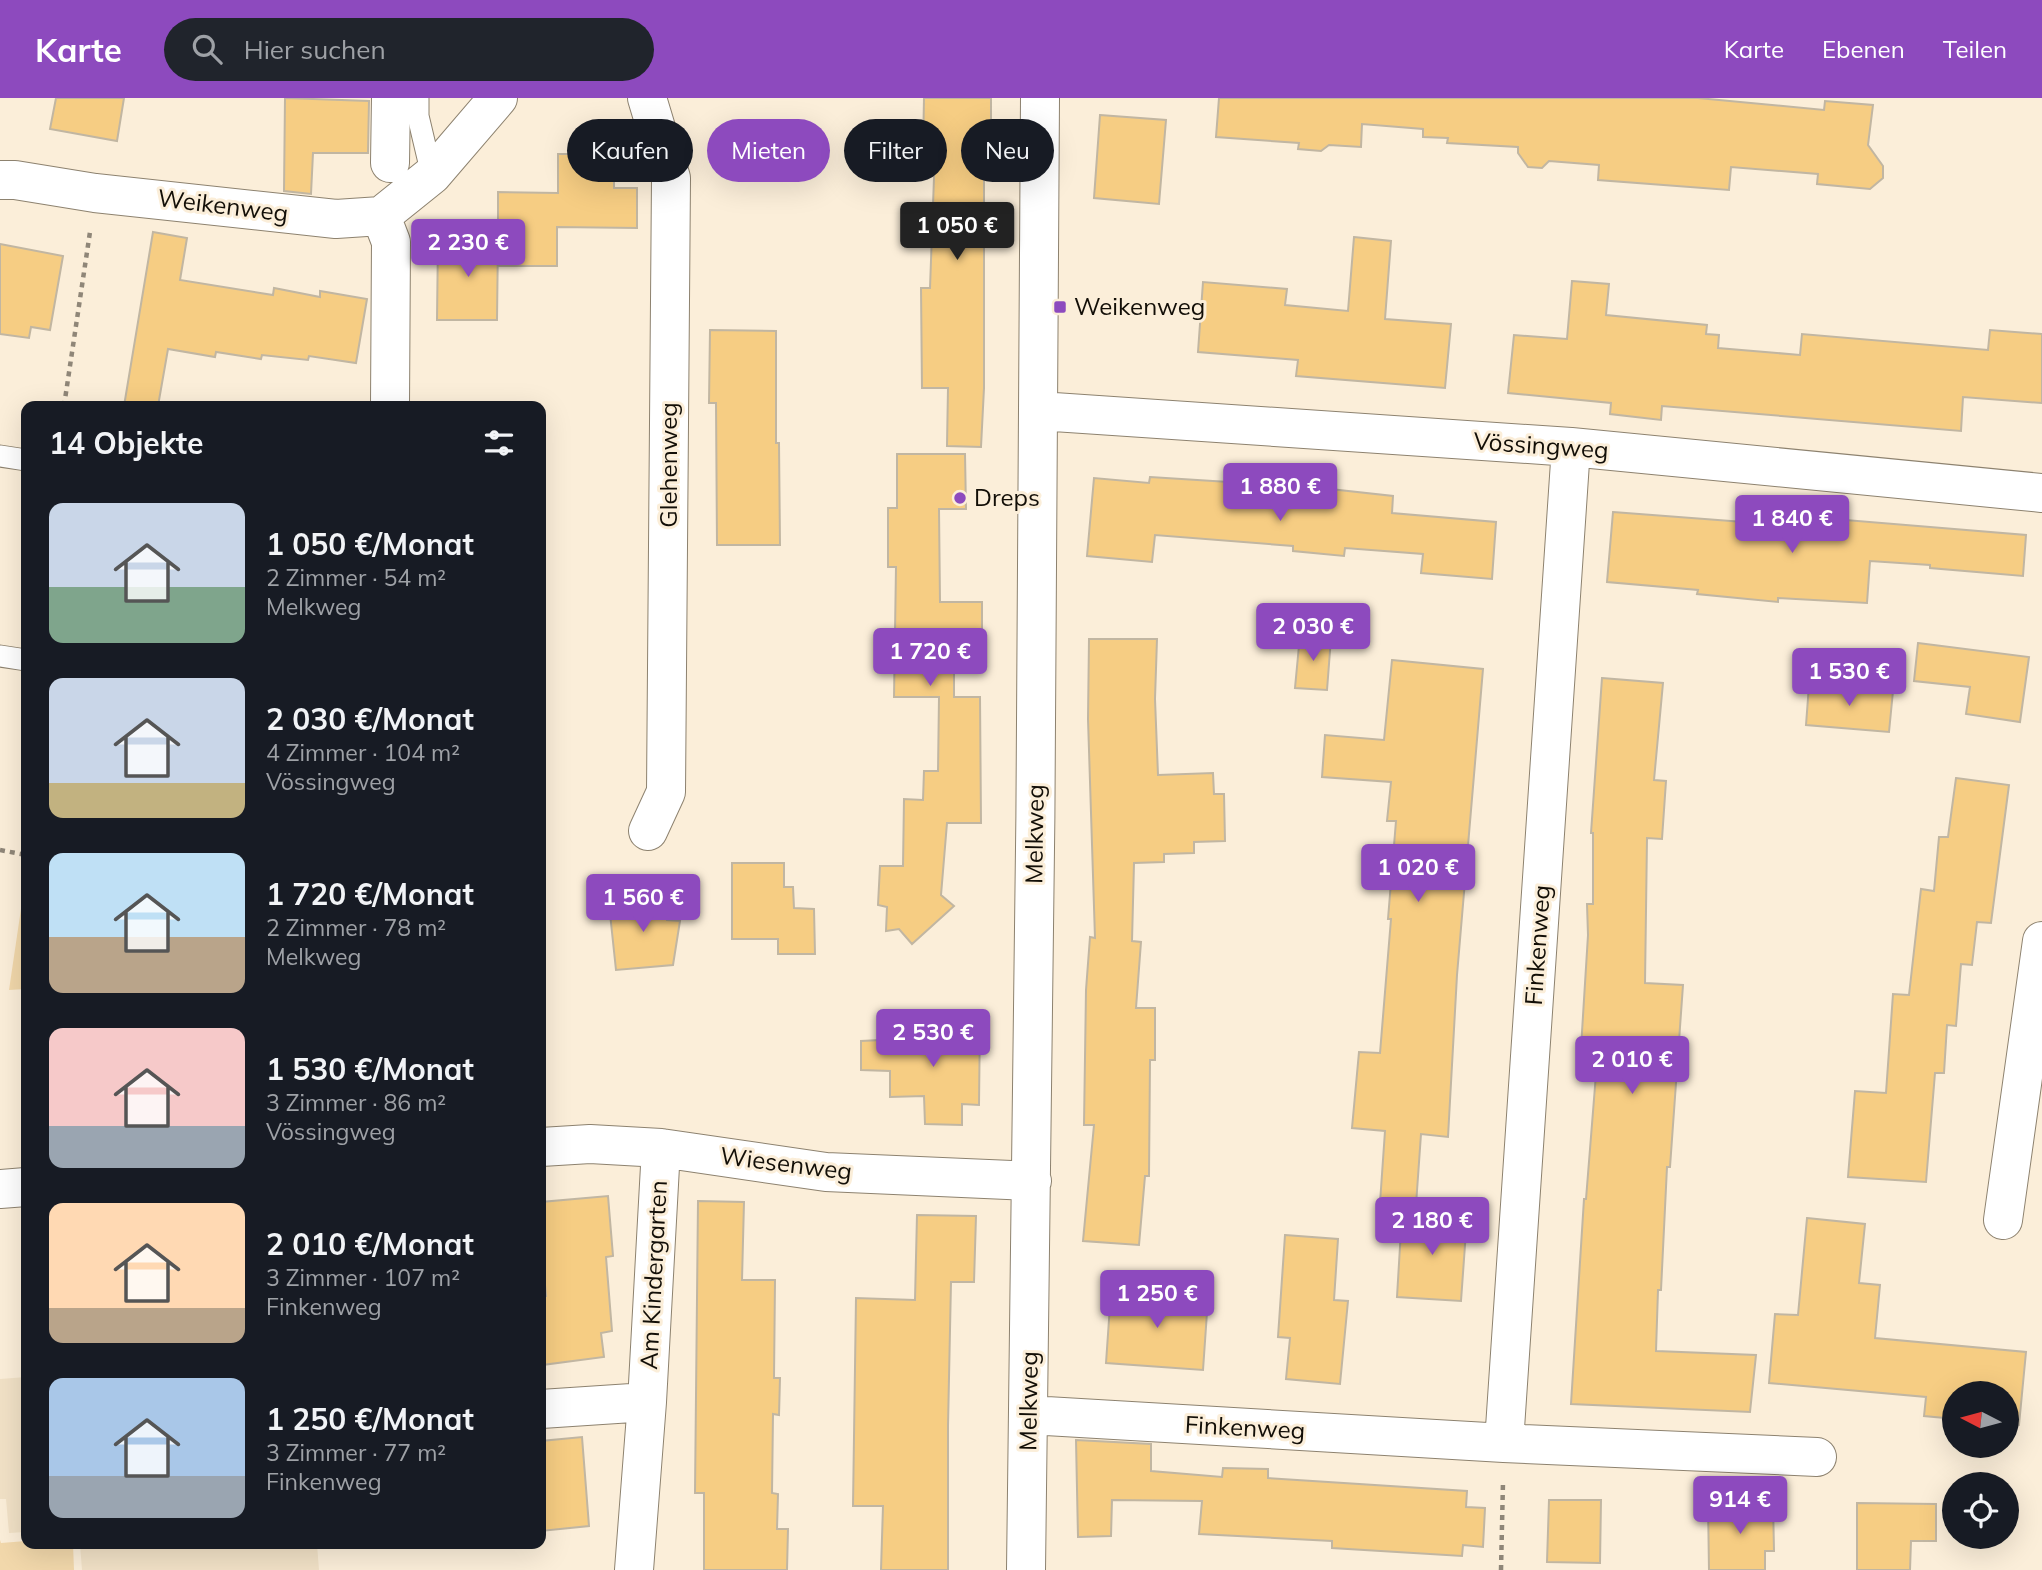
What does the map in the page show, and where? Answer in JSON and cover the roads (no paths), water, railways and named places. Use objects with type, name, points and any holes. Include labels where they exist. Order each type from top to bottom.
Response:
[{"type":"street","points":[[390,163],[391,98]]},
{"type":"street","points":[[390,401],[391,242],[381,216],[432,175],[498,98]]},
{"type":"street","name":"Glehenweg","points":[[647,98],[671,178],[666,792],[648,831]]},
{"type":"street","name":"Melkweg","points":[[1026,1570],[1040,411],[1040,98]]},
{"type":"street","name":"Weikenweg","points":[[0,180],[336,219],[381,216]]},
{"type":"street","name":"Vössingweg","points":[[1040,411],[1571,447],[2042,493]]},
{"type":"street","name":"Finkenweg","points":[[1504,1443],[1571,447]]},
{"type":"street","points":[[2003,1220],[2042,940]]},
{"type":"street","name":"Wiesenweg","points":[[546,1147],[590,1144],[661,1148],[826,1172],[1032,1181]]},
{"type":"street","name":"Am Kindergarten","points":[[634,1570],[647,1402],[661,1148]]},
{"type":"street","points":[[0,1189],[21,1187]]},
{"type":"street","name":"Am Kindergarten","points":[[546,1409],[647,1402]]},
{"type":"street","name":"Finkenweg","points":[[1029,1415],[1504,1443],[1817,1457]]},
{"type":"lane","points":[[418,98],[418,116],[432,175]]},
{"type":"lane","points":[[0,456],[21,459]]},
{"type":"lane","points":[[0,656],[21,659]]},
{"type":"place","name":"Weikenweg","points":[[1060,307]]},
{"type":"place","name":"Dreps","points":[[960,498]]}]
